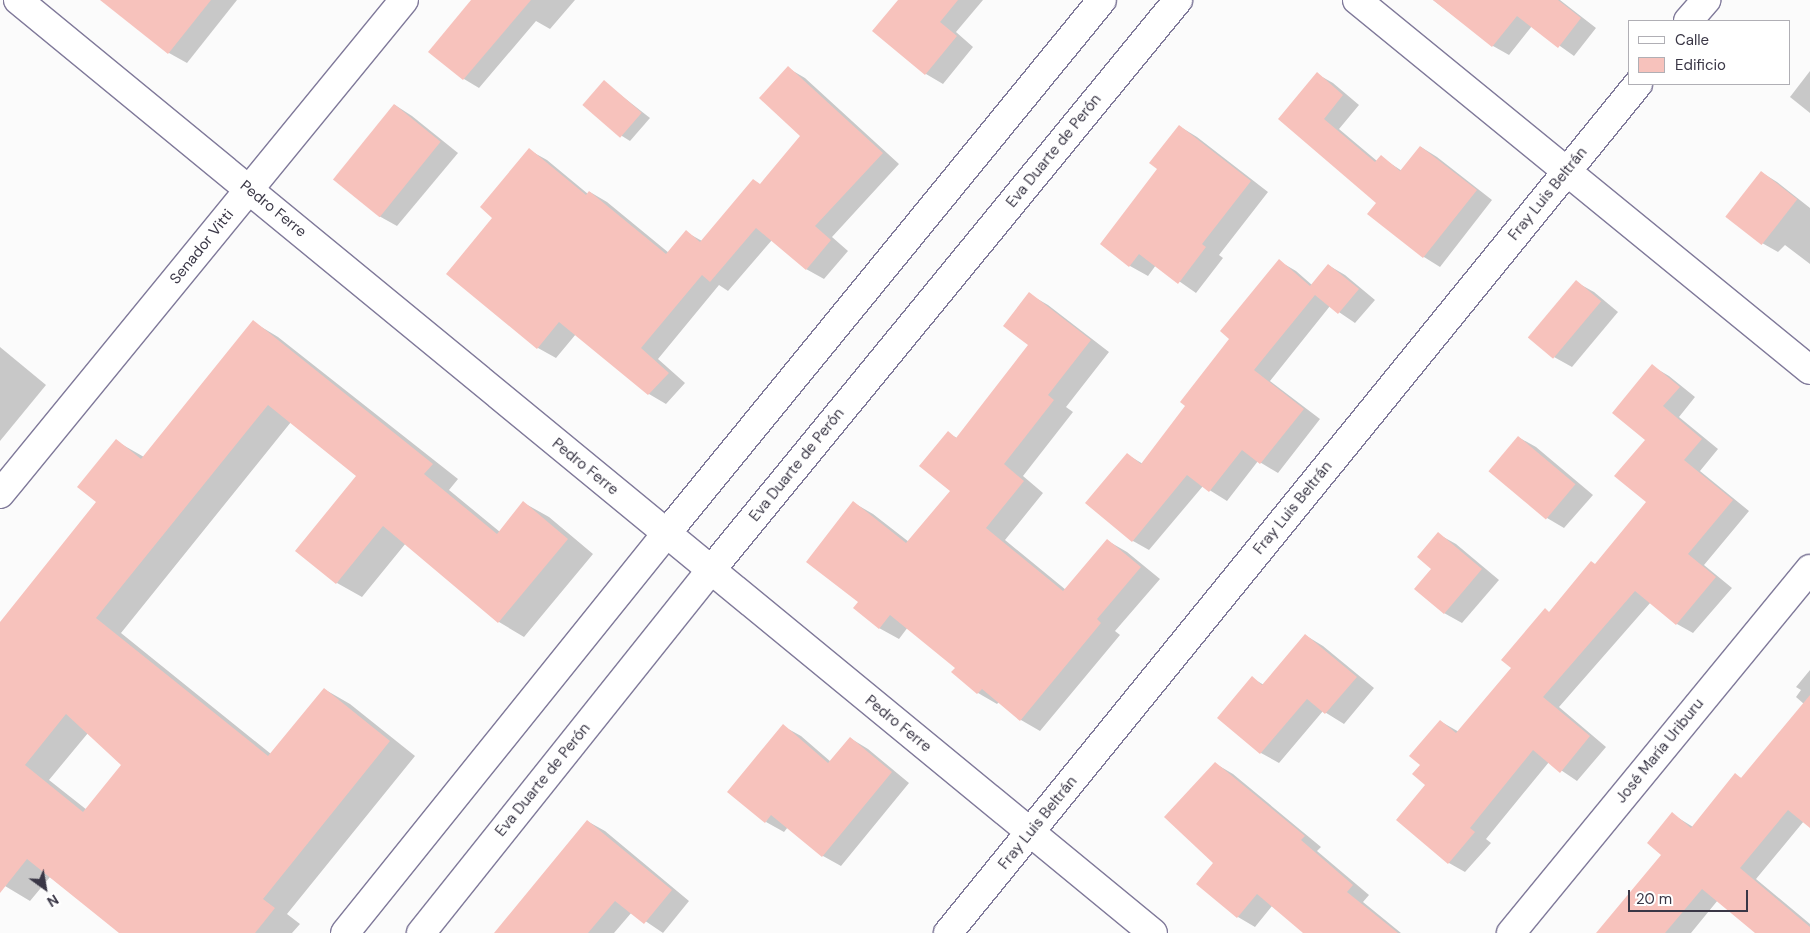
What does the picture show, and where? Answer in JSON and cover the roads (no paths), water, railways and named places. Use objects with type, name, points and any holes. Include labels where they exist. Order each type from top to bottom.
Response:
[{"type":"street","name":"Pedro Ferre","points":[[18,0],[1153,933]]},
{"type":"street","name":"Senador Vitti","points":[[0,494],[404,0]]},
{"type":"street","points":[[345,933],[666,534],[1102,0]]},
{"type":"street","name":"Eva Duarte de Perón","points":[[421,933],[711,570],[1178,0]]},
{"type":"street","points":[[1357,0],[1810,370]]},
{"type":"street","points":[[1689,20],[1706,0]]},
{"type":"street","name":"Fray Luis Beltrán","points":[[948,933],[1637,85]]},
{"type":"street","name":"José María Uriburu","points":[[1511,933],[1810,569]]}]
